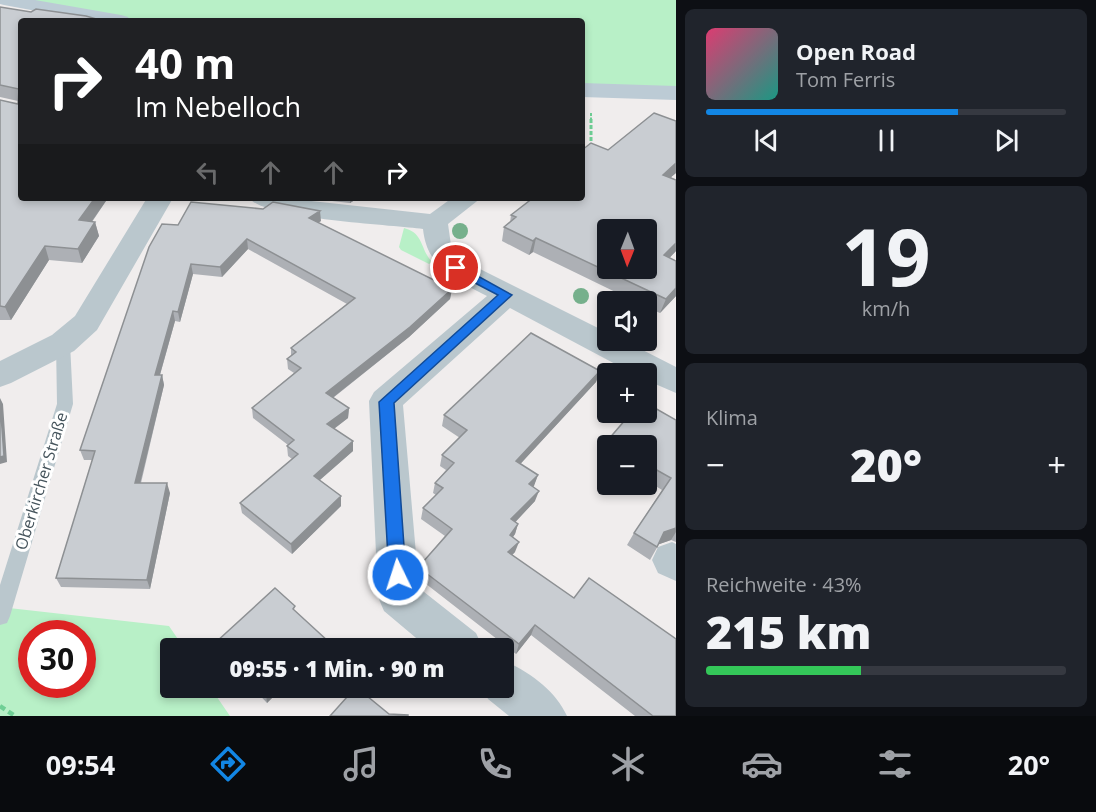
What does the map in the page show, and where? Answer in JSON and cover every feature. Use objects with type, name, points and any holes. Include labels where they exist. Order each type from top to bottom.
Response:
[{"type":"street","points":[[4,0],[92,18]]},
{"type":"street","points":[[586,99],[676,93]]},
{"type":"street","points":[[0,375],[63,343],[86,323],[158,201]]},
{"type":"street","points":[[269,201],[282,207],[435,222],[464,201]]},
{"type":"street","points":[[435,222],[438,246],[456,268],[676,381]]},
{"type":"street","points":[[449,638],[399,597],[386,402],[506,295]]},
{"type":"street","points":[[514,691],[544,716]]},
{"type":"lane","name":"Oberkircher Straße","points":[[0,616],[65,404],[63,343]]},
{"type":"path","points":[[586,99],[589,145],[596,148]]},
{"type":"path","points":[[0,706],[15,716]]},
{"type":"green space","points":[[4,0],[676,0],[676,93],[585,90],[585,18],[104,18]]},
{"type":"green space","points":[[404,228],[415,234],[432,262],[429,264],[401,250],[399,247]]},
{"type":"green space","points":[[0,607],[169,626],[177,638],[160,638],[160,698],[218,698],[230,716],[0,716]]},
{"type":"building","points":[[0,7],[31,12],[36,9],[93,18],[18,18],[18,89],[0,85]]},
{"type":"building","points":[[0,100],[18,104],[18,201],[93,201],[79,220],[95,222],[78,249],[45,246],[5,307],[0,306]]},
{"type":"building","points":[[654,113],[676,121],[676,163],[663,175],[676,180],[676,243],[664,255],[676,261],[676,288],[666,299],[657,295],[657,291],[649,291],[623,279],[657,279],[657,219],[597,219],[597,267],[536,238],[533,241],[504,227],[516,217],[511,215],[529,201],[585,201],[585,148],[591,143],[608,150]]},
{"type":"building","points":[[191,202],[263,209],[273,202],[320,211],[309,218],[452,289],[410,327],[326,393],[349,408],[327,424],[353,441],[314,476],[341,496],[291,544],[240,503],[298,454],[287,446],[294,440],[252,408],[301,368],[287,359],[296,352],[291,348],[355,298],[247,239],[220,267],[191,264],[178,312],[173,311],[155,375],[162,375],[135,483],[167,483],[147,580],[56,578],[95,451],[80,450],[149,247],[162,224],[178,225]]},
{"type":"building","points":[[531,333],[597,369],[597,374],[516,461],[538,475],[529,484],[539,491],[511,519],[518,524],[510,535],[519,542],[508,552],[574,598],[589,578],[676,639],[676,716],[653,716],[535,625],[519,644],[422,570],[422,563],[452,529],[423,508],[443,488],[435,483],[454,463],[442,455],[467,430],[444,415]]},
{"type":"building","points":[[0,401],[4,456],[0,457]]},
{"type":"building","points":[[657,409],[676,420],[676,528],[664,532],[657,547],[634,533],[671,478],[657,470],[657,435],[612,435],[623,423],[657,423]]},
{"type":"building","points":[[275,588],[295,606],[293,609],[325,638],[220,638]]},
{"type":"building","points":[[346,698],[369,698],[389,714],[408,715],[408,716],[330,716]]},
{"type":"route","points":[[398,575],[386,402],[506,295],[456,268]]}]
